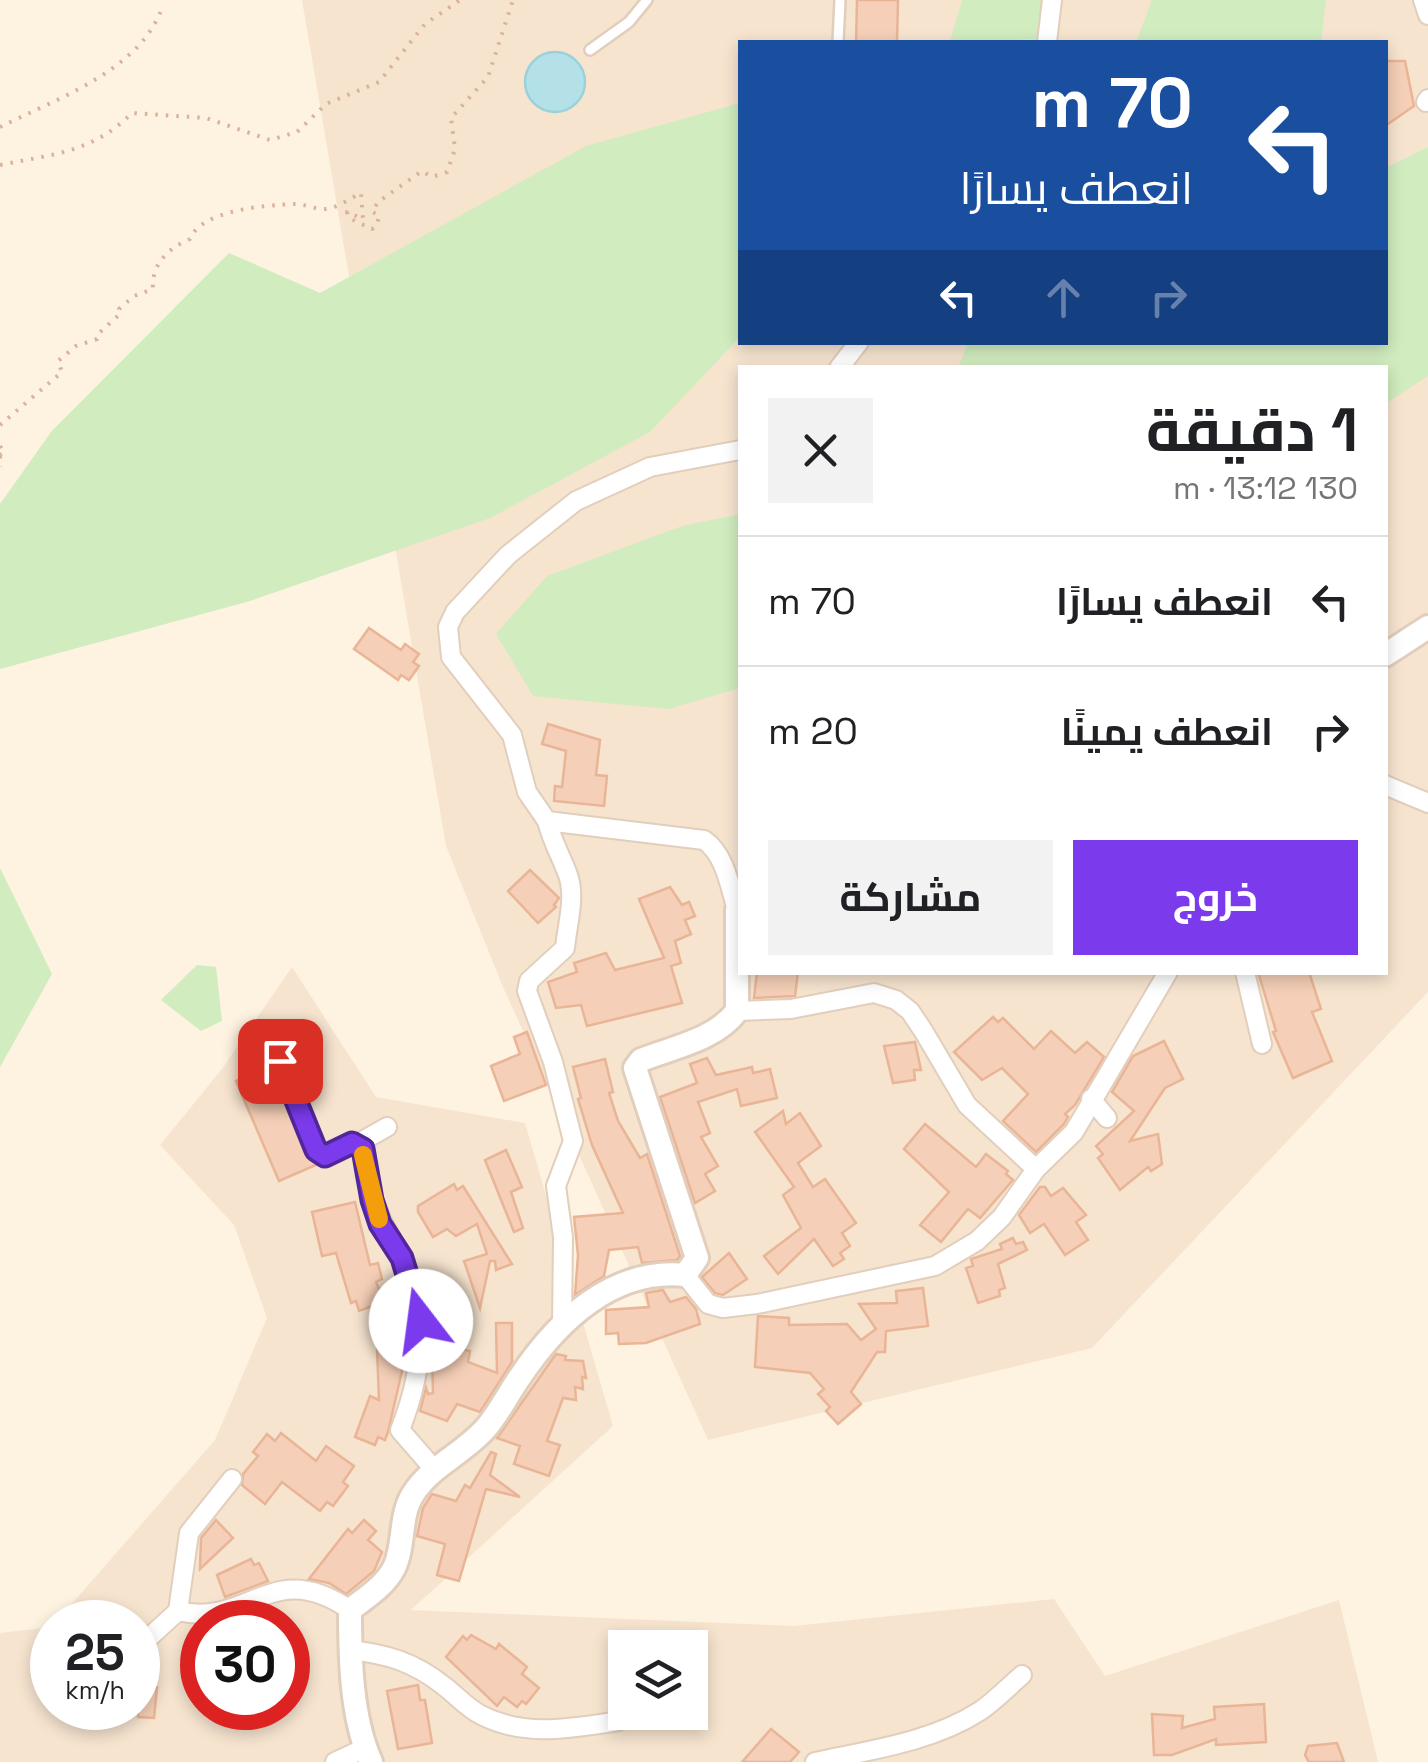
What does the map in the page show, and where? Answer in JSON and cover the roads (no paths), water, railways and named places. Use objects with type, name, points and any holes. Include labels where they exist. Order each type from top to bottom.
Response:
[{"type":"street","points":[[1047,40],[1052,0]]},
{"type":"street","points":[[1423,0],[1428,14]]},
{"type":"street","points":[[841,365],[858,345]]},
{"type":"street","points":[[562,1324],[563,1237],[556,1178],[573,1142],[552,1062],[527,990],[529,981],[564,948],[571,897],[569,876],[548,821],[527,792],[512,735],[451,657],[448,627],[455,612],[545,522],[587,495],[650,468],[738,450]]},
{"type":"street","points":[[1388,653],[1428,627]]},
{"type":"street","points":[[1388,785],[1428,802]]},
{"type":"street","points":[[548,821],[704,840],[714,849],[725,870],[738,909],[737,1011],[728,1023],[710,1034],[641,1060],[634,1068],[697,1258],[686,1276]]},
{"type":"street","points":[[350,1610],[376,1590],[394,1566],[411,1498],[433,1468],[487,1427],[562,1324],[638,1276],[686,1276],[708,1304],[723,1308],[935,1266],[978,1241],[1002,1216],[1036,1169],[1074,1132],[1166,975]]},
{"type":"street","points":[[1246,975],[1262,1044]]},
{"type":"street","points":[[737,1011],[791,1009],[874,993],[896,1000],[910,1011],[967,1105],[1036,1169]]},
{"type":"street","points":[[1092,1098],[1107,1118]]},
{"type":"street","points":[[386,1126],[364,1140],[372,1200],[380,1224],[402,1258],[421,1321],[418,1383],[402,1436],[433,1468]]},
{"type":"street","points":[[160,1627],[178,1611],[189,1533],[232,1479]]},
{"type":"street","points":[[178,1611],[194,1615],[238,1606],[279,1588],[308,1588],[350,1610]]},
{"type":"street","points":[[334,1762],[368,1755],[350,1650],[350,1610]]},
{"type":"street","points":[[350,1650],[390,1655],[411,1664],[476,1713],[518,1728],[544,1731],[608,1722]]},
{"type":"street","points":[[815,1762],[894,1744],[964,1720],[982,1710],[1022,1675]]},
{"type":"lane","points":[[590,50],[629,22],[647,0]]},
{"type":"lane","points":[[838,40],[840,0]]},
{"type":"lane","points":[[280,1061],[316,1150],[325,1156],[352,1143],[363,1149]]},
{"type":"water","points":[[555,52],[576,61],[585,82],[576,103],[555,112],[534,103],[525,82],[534,61]]}]
